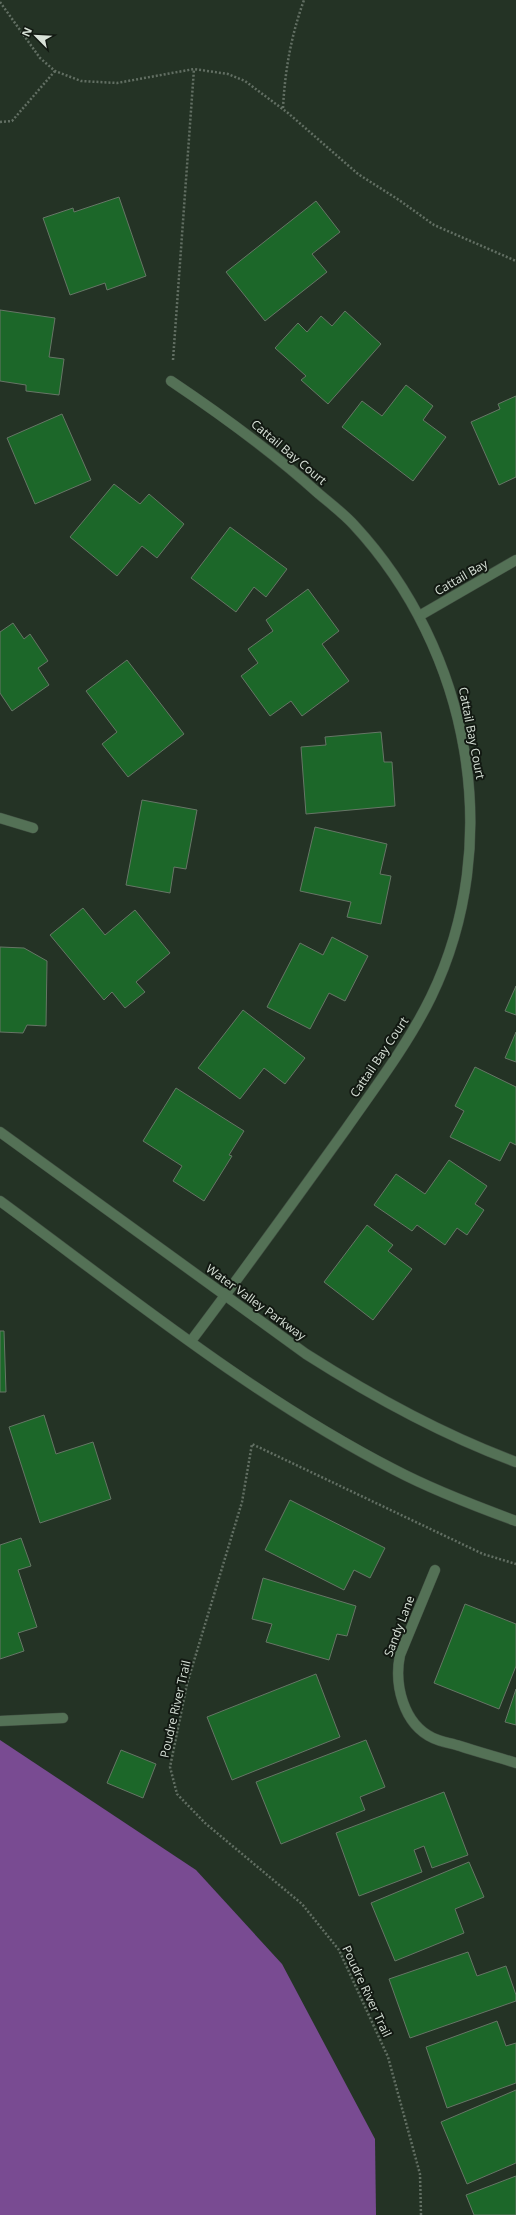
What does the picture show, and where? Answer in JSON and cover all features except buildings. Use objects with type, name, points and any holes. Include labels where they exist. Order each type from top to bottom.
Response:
[{"type":"street","name":"Cattail Bay Court","points":[[171,381],[234,424],[282,461],[354,525],[390,571],[419,616],[446,675],[457,714],[467,767],[471,816],[471,850],[458,928],[433,994],[411,1036],[263,1245],[191,1341]]},
{"type":"street","name":"Cattail Bay","points":[[419,616],[516,560]]},
{"type":"street","points":[[0,818],[33,828]]},
{"type":"street","name":"Water Valley Parkway","points":[[0,1132],[306,1354],[356,1386],[425,1421],[516,1462]]},
{"type":"street","points":[[0,1201],[263,1393],[331,1435],[395,1470],[472,1505],[516,1521]]},
{"type":"street","name":"Sandy Lane","points":[[435,1570],[400,1655],[398,1666],[399,1689],[409,1715],[420,1729],[433,1738],[516,1763]]},
{"type":"street","points":[[0,1721],[63,1718]]},
{"type":"path","points":[[282,108],[286,66],[296,23],[304,0]]},
{"type":"path","points":[[0,2],[40,58],[55,71],[80,81],[117,83],[194,70],[228,74],[245,81],[282,108],[358,174],[399,200],[434,225],[516,261]]},
{"type":"path","points":[[171,381],[194,70]]},
{"type":"path","points":[[0,122],[12,121],[55,71]]},
{"type":"path","name":"Poudre River Trail","points":[[421,2215],[420,2174],[388,2057],[339,1950],[302,1904],[205,1823],[177,1794],[170,1767],[187,1684],[242,1502],[252,1444],[483,1554],[516,1564]]},
{"type":"shaded area","points":[[0,1740],[196,1870],[282,1964],[375,2139],[376,2215],[0,2215]]}]
